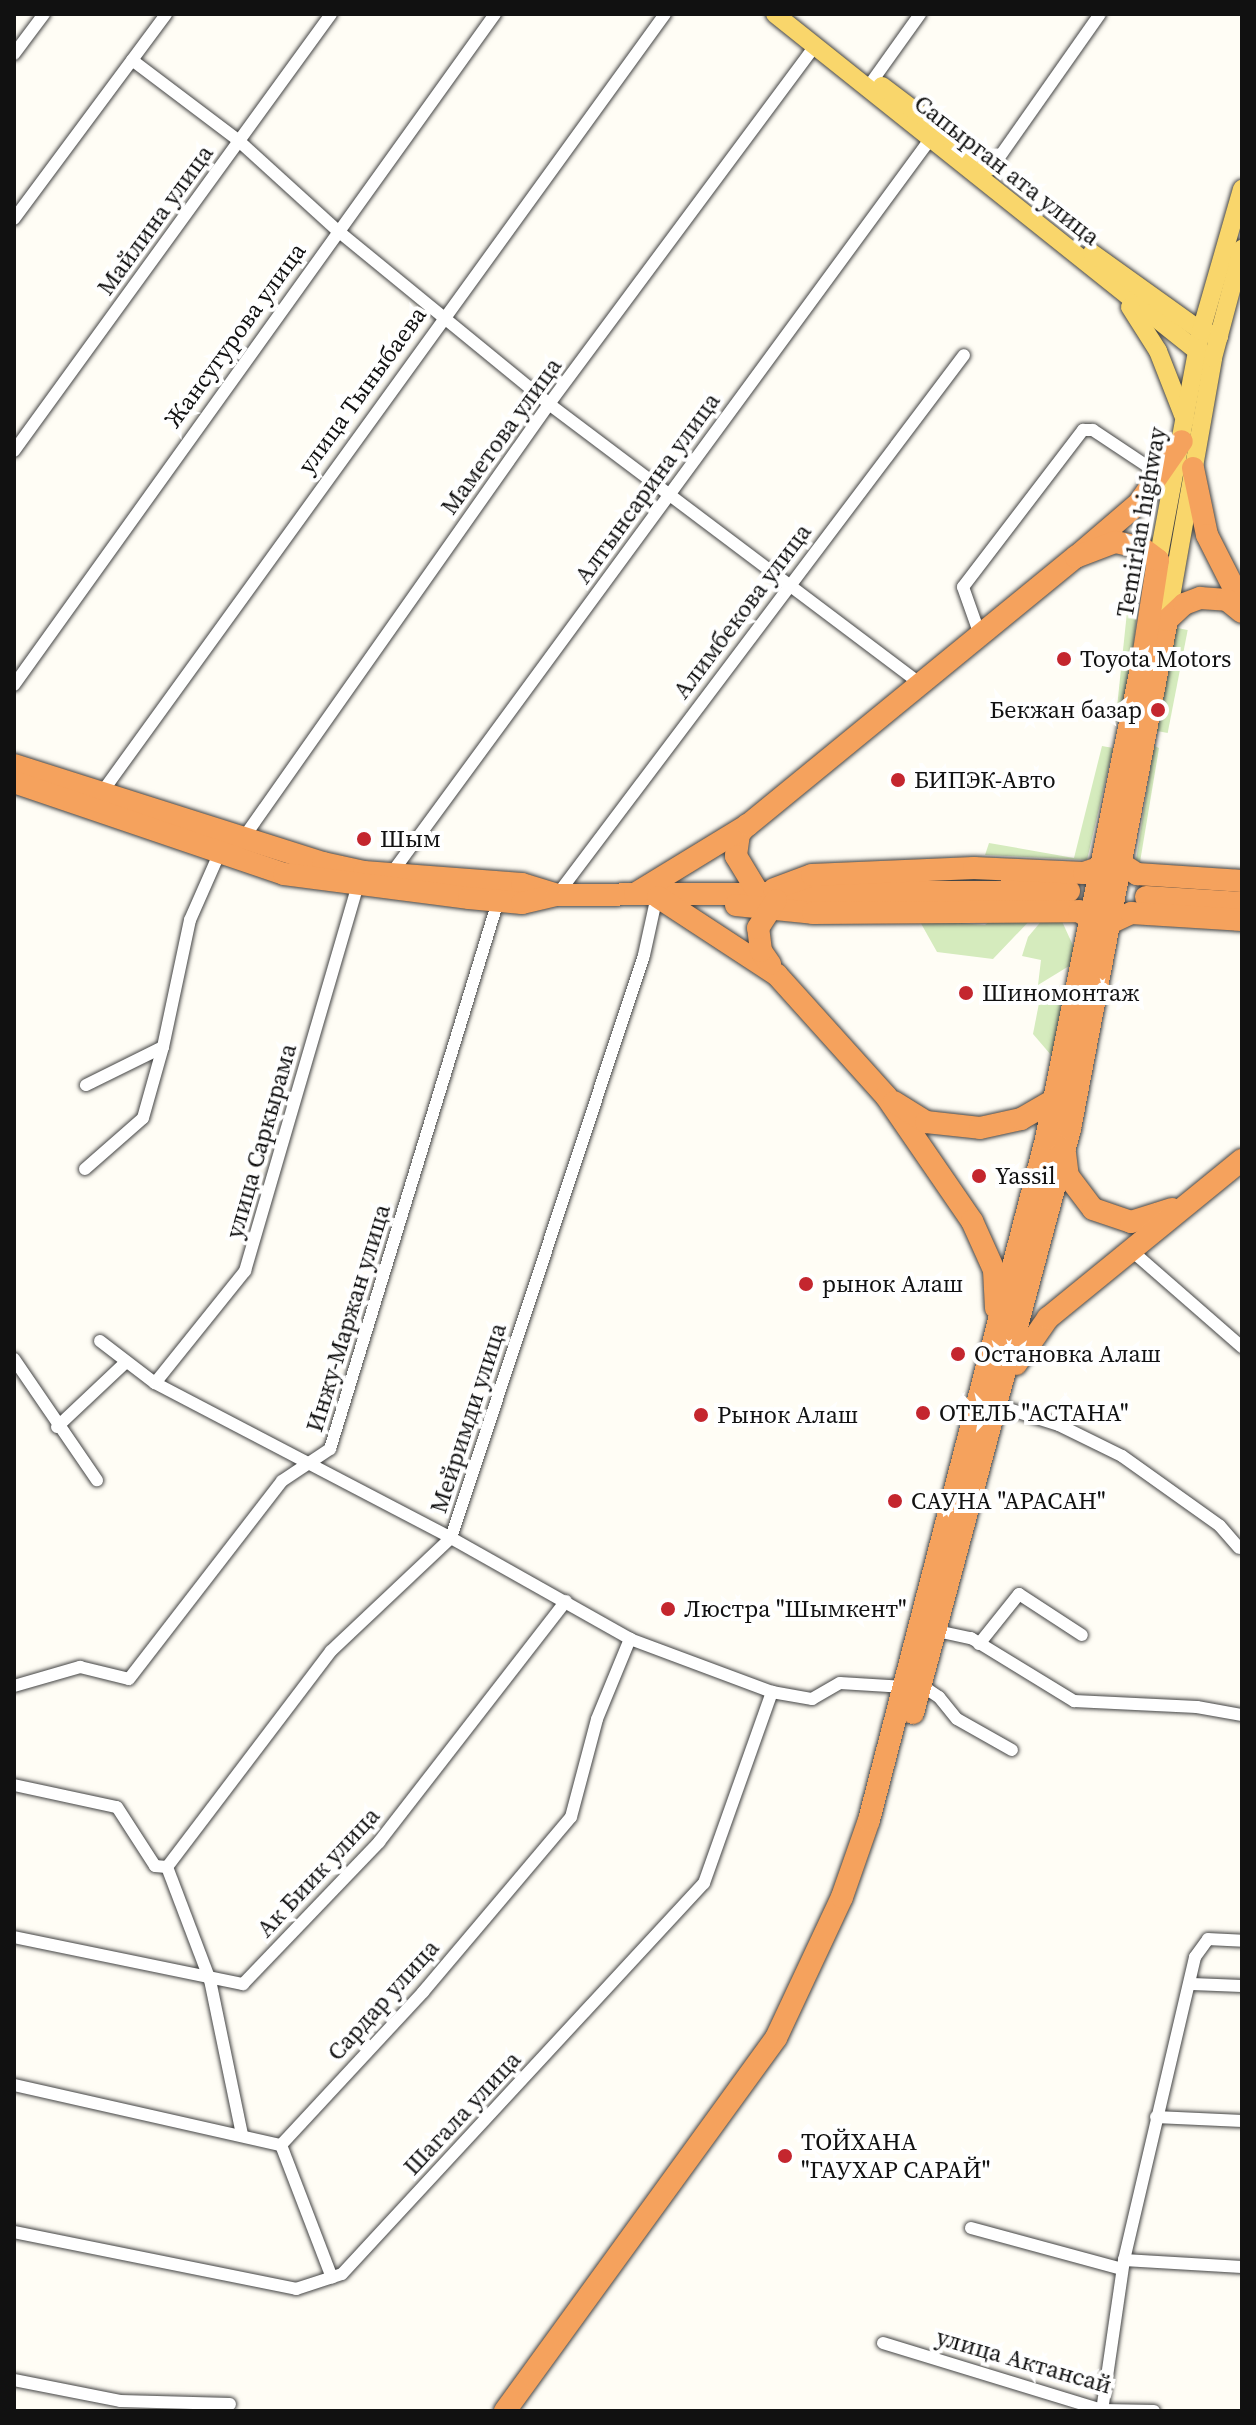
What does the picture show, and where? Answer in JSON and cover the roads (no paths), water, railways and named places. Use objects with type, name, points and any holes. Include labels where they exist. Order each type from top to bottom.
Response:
[{"type":"highway","points":[[769,900],[736,856],[739,834],[1139,503],[1162,476],[1184,432]]},
{"type":"highway","points":[[1193,468],[1207,535],[1242,604]]},
{"type":"highway","points":[[1076,557],[1115,542],[1142,548],[1158,560]]},
{"type":"highway","name":"Temirlan highway","points":[[1111,870],[1158,560]]},
{"type":"highway","points":[[505,2411],[776,2038],[842,1897],[913,1686],[937,1631],[1064,1149],[1111,870],[1167,620],[1184,604],[1200,598],[1227,600],[1242,612]]},
{"type":"highway","points":[[14,765],[100,795],[284,874],[358,885],[557,895],[1105,909],[1242,920]]},
{"type":"highway","points":[[14,782],[233,850],[500,892]]},
{"type":"highway","points":[[634,895],[748,825]]},
{"type":"highway","points":[[988,1369],[997,1293],[984,1244],[886,1096],[777,975],[757,939],[769,900],[812,875],[974,868],[1111,870],[1242,881]]},
{"type":"highway","points":[[519,2411],[786,2044],[853,1901],[913,1686],[988,1369],[1105,909],[1111,870]]},
{"type":"highway","points":[[657,896],[777,975]]},
{"type":"highway","points":[[1105,909],[1242,903]]},
{"type":"highway","points":[[886,1096],[926,1122],[953,1128],[1003,1124],[1055,1099]]},
{"type":"highway","points":[[1064,1149],[1068,1176],[1079,1196],[1111,1218],[1131,1222],[1157,1217],[1191,1199]]},
{"type":"highway","points":[[998,1397],[1048,1318],[1133,1252],[1191,1199],[1242,1160]]},
{"type":"main road","name":"Сапырган ата улица","points":[[775,14],[814,47],[934,134],[991,169],[1097,257],[1210,334]]},
{"type":"main road","name":"Сапырган ата улица","points":[[791,14],[1114,285],[1205,355]]},
{"type":"main road","name":"Temirlan highway","points":[[1158,560],[1184,432],[1205,355],[1242,189]]},
{"type":"main road","name":"Temirlan highway","points":[[1210,334],[1242,249]]},
{"type":"main road","points":[[1114,285],[1158,351],[1184,432]]},
{"type":"main road","name":"Temirlan highway","points":[[1167,620],[1193,468],[1205,355]]},
{"type":"street","points":[[14,54],[44,14]]},
{"type":"street","points":[[14,219],[166,14]]},
{"type":"street","name":"Майлина улица","points":[[14,451],[331,14]]},
{"type":"street","name":"Жансугурова улица","points":[[14,685],[495,14]]},
{"type":"street","name":"улица Тыныбаева","points":[[100,795],[441,318],[665,14]]},
{"type":"street","points":[[873,80],[920,14]]},
{"type":"street","points":[[991,169],[1100,14]]},
{"type":"street","name":"Маметова улица","points":[[85,1169],[143,1118],[163,1047],[190,920],[233,850],[549,404],[814,47]]},
{"type":"street","points":[[132,60],[239,141],[338,231],[549,404],[921,684]]},
{"type":"street","name":"Алтынсарина улица","points":[[391,874],[934,134]]},
{"type":"street","name":"Алимбекова улица","points":[[557,895],[964,355]]},
{"type":"street","points":[[980,635],[963,587],[1083,430],[1093,430],[1162,476]]},
{"type":"street","name":"улица Саркырама","points":[[155,1383],[245,1271],[358,885]]},
{"type":"street","name":"Инжу-Маржан улица","points":[[14,1686],[80,1667],[129,1679],[282,1481],[330,1449],[500,892]]},
{"type":"street","name":"Мейримди улица","points":[[167,1867],[331,1651],[451,1538],[644,955],[657,896]]},
{"type":"street","points":[[86,1085],[163,1047]]},
{"type":"street","points":[[1133,1252],[1242,1347]]},
{"type":"street","points":[[100,1341],[155,1383],[306,1466],[451,1538],[630,1639],[772,1692],[812,1699],[840,1683],[913,1686],[939,1697],[957,1719],[1012,1750]]},
{"type":"street","points":[[14,1359],[57,1427],[97,1480]]},
{"type":"street","points":[[57,1427],[126,1362]]},
{"type":"street","points":[[998,1397],[1122,1456],[1220,1526],[1239,1548]]},
{"type":"street","points":[[979,1644],[1019,1594],[1082,1635]]},
{"type":"street","name":"Ак Биик улица","points":[[14,1937],[210,1980],[243,1984],[379,1842],[566,1601]]},
{"type":"street","points":[[937,1631],[979,1644],[1074,1701],[1197,1707],[1242,1715]]},
{"type":"street","name":"Сардар улица","points":[[281,2145],[423,1992],[571,1817],[597,1719],[630,1639]]},
{"type":"street","name":"Шагала улица","points":[[14,2232],[296,2289],[332,2278],[354,2264],[704,1883],[772,1692]]},
{"type":"street","points":[[14,1785],[117,1807],[155,1866],[167,1867],[210,1980],[242,2135]]},
{"type":"street","points":[[1102,2410],[1123,2264],[1156,2117],[1192,1984],[1198,1946],[1208,1939],[1242,1941]]},
{"type":"street","points":[[1192,1984],[1242,1986]]},
{"type":"street","points":[[14,2085],[281,2145],[332,2278]]},
{"type":"street","points":[[1156,2117],[1242,2121]]},
{"type":"street","points":[[971,2228],[1123,2264],[1242,2267]]},
{"type":"street","name":"улица Актансай","points":[[883,2343],[1102,2410],[1154,2411]]},
{"type":"street","points":[[14,2380],[120,2401],[230,2404]]},
{"type":"tunnel","points":[[1069,891],[1146,897]]},
{"type":"place","name":"Toyota Motors","points":[[1064,659]]},
{"type":"place","name":"Бекжан базар","points":[[1158,710]]},
{"type":"place","name":"БИПЭК-Авто","points":[[898,780]]},
{"type":"place","name":"Шым","points":[[364,839]]},
{"type":"place","name":"Шиномонтаж","points":[[966,993]]},
{"type":"place","name":"Yassil","points":[[979,1176]]},
{"type":"place","name":"рынок Алаш","points":[[806,1284]]},
{"type":"place","name":"Остановка Алаш","points":[[958,1354]]},
{"type":"place","name":"ОТЕЛЬ \"АСТАНА\"","points":[[923,1413]]},
{"type":"place","name":"Рынок Алаш","points":[[701,1415]]},
{"type":"place","name":"САУНА \"АРАСАН\"","points":[[895,1501]]},
{"type":"place","name":"Люстра \"Шымкент\"","points":[[668,1609]]},
{"type":"place","name":"ТОЙХАНА \"ГАУХАР САРАЙ\"","points":[[785,2156]]}]
